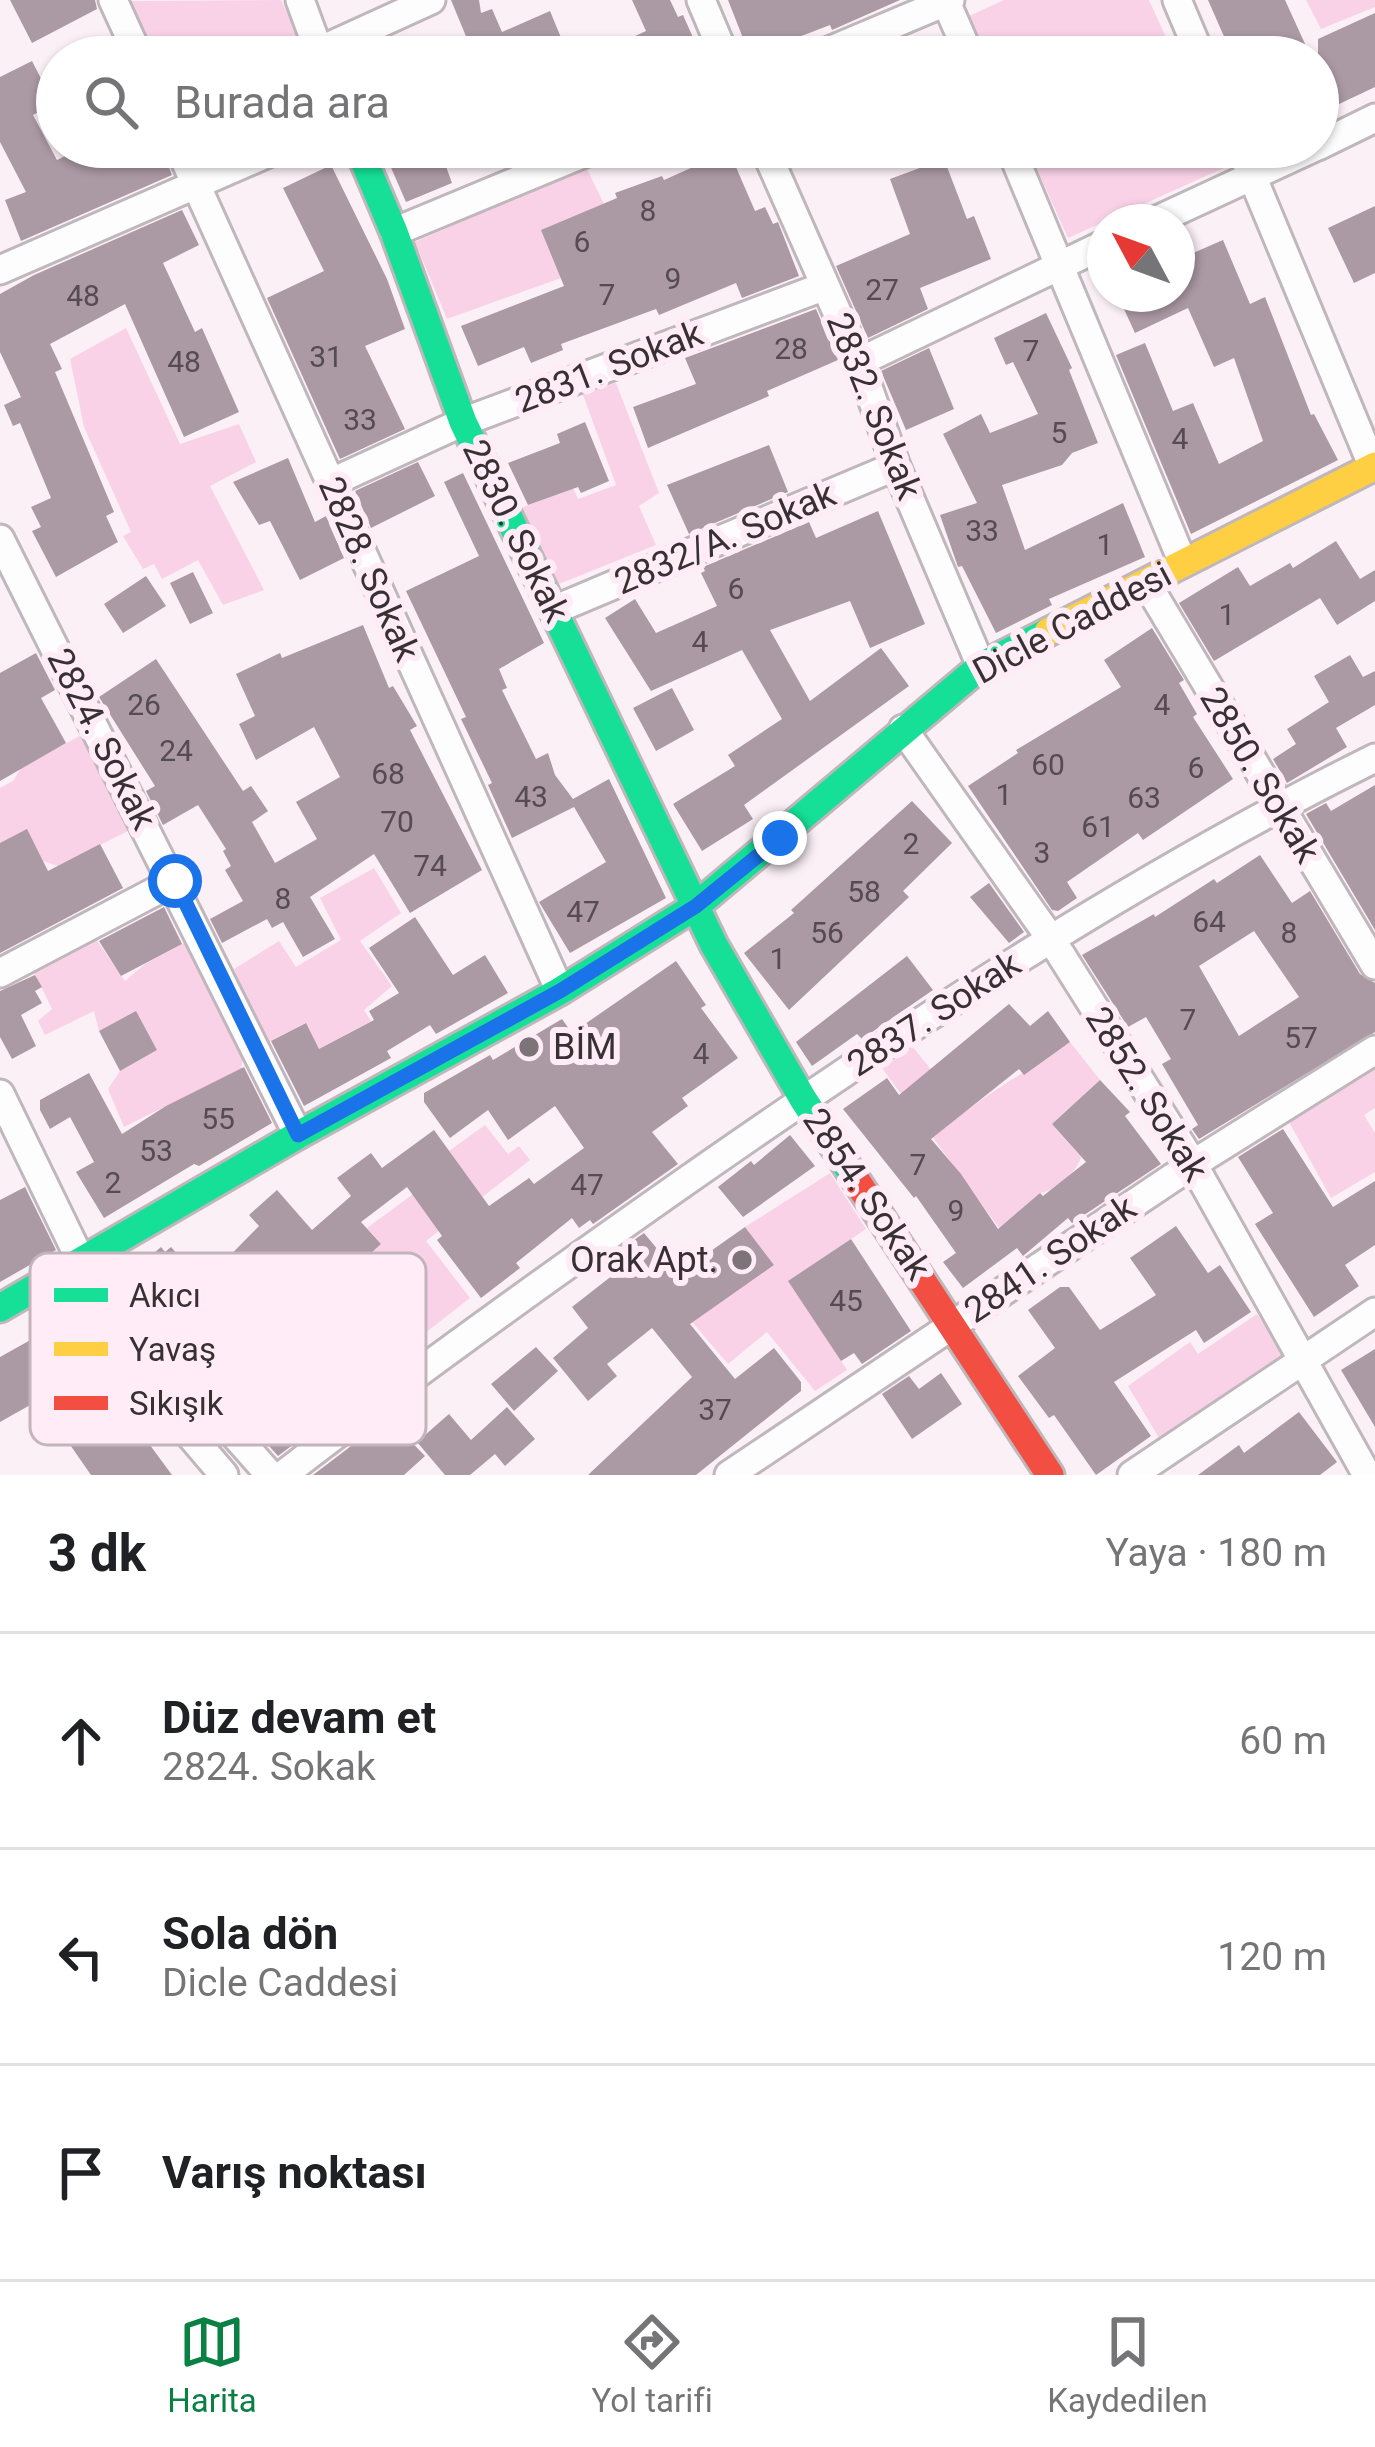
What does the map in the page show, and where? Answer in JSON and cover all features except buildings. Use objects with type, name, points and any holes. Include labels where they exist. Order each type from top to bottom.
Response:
[{"type":"street","points":[[112,0],[129,36]]},
{"type":"street","points":[[300,0],[313,36]]},
{"type":"street","points":[[357,36],[431,0]]},
{"type":"street","points":[[701,0],[716,36]]},
{"type":"street","points":[[1177,0],[1192,36]]},
{"type":"street","points":[[865,36],[948,1],[962,36]]},
{"type":"street","points":[[1339,135],[1375,118]]},
{"type":"street","name":"2828. Sokak","points":[[188,168],[560,991]]},
{"type":"street","points":[[4,258],[236,168]]},
{"type":"street","name":"2830. Sokak","points":[[367,168],[463,422],[696,906]]},
{"type":"street","points":[[394,232],[548,168]]},
{"type":"street","name":"2832. Sokak","points":[[773,168],[859,362],[896,466],[981,666]]},
{"type":"street","points":[[1019,168],[1183,563]]},
{"type":"street","points":[[1249,168],[1374,466]]},
{"type":"street","points":[[1194,204],[1272,168]]},
{"type":"street","points":[[859,362],[1087,252]]},
{"type":"street","name":"2831. Sokak","points":[[330,483],[463,422],[825,286]]},
{"type":"street","name":"2832/A. Sokak","points":[[554,610],[896,466]]},
{"type":"street","name":"Dicle Caddesi","points":[[96,1253],[560,991],[696,906],[981,666],[1374,466]]},
{"type":"street","name":"2824. Sokak","points":[[0,538],[298,1135]]},
{"type":"street","name":"2850. Sokak","points":[[1147,584],[1375,965]]},
{"type":"street","name":"2852. Sokak","points":[[903,729],[1051,939],[1193,1164],[1367,1475]]},
{"type":"street","name":"2837. Sokak","points":[[426,1364],[803,1099],[1051,939],[1279,806],[1375,758]]},
{"type":"street","points":[[0,973],[175,881]]},
{"type":"street","name":"2854. Sokak","points":[[696,906],[803,1099],[1050,1475]]},
{"type":"street","name":"2841. Sokak","points":[[729,1475],[1193,1164],[1375,1050]]},
{"type":"street","points":[[0,1094],[77,1253]]},
{"type":"street","name":"Dicle Caddesi","points":[[0,1308],[30,1290]]},
{"type":"street","points":[[1132,1475],[1375,1312]]},
{"type":"street","points":[[198,1445],[224,1475]]},
{"type":"street","points":[[243,1445],[270,1475]]},
{"type":"street","name":"2837. Sokak","points":[[283,1475],[322,1445]]},
{"type":"shaded area","points":[[281,0],[298,36],[147,36],[128,1]]},
{"type":"shaded area","points":[[1004,0],[1149,0],[1165,36],[978,36],[969,16]]},
{"type":"shaded area","points":[[1306,0],[1375,0],[1375,7],[1321,29]]},
{"type":"shaded area","points":[[584,168],[604,204],[561,278],[447,319],[415,242]]},
{"type":"shaded area","points":[[1036,168],[1224,168],[1144,204],[1087,204],[1087,229],[1068,238]]},
{"type":"shaded area","points":[[126,328],[180,444],[239,424],[256,462],[210,486],[264,590],[223,605],[198,560],[162,579],[154,564],[143,569],[123,536],[131,532],[84,427],[70,359]]},
{"type":"shaded area","points":[[616,383],[659,493],[639,506],[656,545],[559,584],[521,508],[573,488],[578,499],[616,485],[582,392]]},
{"type":"shaded area","points":[[85,733],[128,831],[58,866],[43,861],[27,830],[0,843],[0,788],[13,781],[21,768]]},
{"type":"shaded area","points":[[374,868],[401,913],[360,941],[392,986],[364,1010],[371,1021],[319,1049],[305,1023],[267,1043],[234,969],[279,941],[296,967],[341,940],[320,898]]},
{"type":"shaded area","points":[[93,935],[125,981],[184,943],[243,1058],[241,1069],[124,1127],[108,1089],[120,1071],[157,1050],[136,1012],[99,1031],[94,1011],[45,1035],[38,1021],[52,1009],[34,972]]},
{"type":"shaded area","points":[[1070,1042],[1100,1080],[1052,1124],[1081,1157],[1065,1180],[1040,1193],[999,1228],[882,1068],[913,1047],[965,1112]]},
{"type":"shaded area","points":[[1375,1064],[1375,1108],[1364,1115],[1375,1133],[1375,1172],[1331,1198],[1288,1120]]},
{"type":"shaded area","points":[[485,1125],[508,1154],[519,1146],[530,1160],[426,1241],[470,1298],[426,1332],[426,1253],[371,1253],[381,1244],[367,1228],[413,1194],[463,1171],[449,1151]]},
{"type":"shaded area","points":[[830,1173],[866,1229],[789,1281],[847,1370],[815,1391],[767,1332],[728,1364],[692,1322],[774,1265],[745,1227]]},
{"type":"shaded area","points":[[1257,1314],[1287,1358],[1159,1438],[1128,1386],[1190,1342],[1198,1354]]},
{"type":"traffic: fast","points":[[367,168],[463,422],[714,945],[852,1174]]},
{"type":"traffic: fast","points":[[95,1253],[560,991],[696,906],[981,666],[1048,632]]},
{"type":"traffic: fast","points":[[0,1308],[30,1291]]},
{"type":"traffic: slow","points":[[1048,632],[1375,466]]},
{"type":"traffic: jam","points":[[852,1174],[1050,1475]]},
{"type":"place","name":"BİM","points":[[529,1047]]},
{"type":"place","name":"Orak Apt.","points":[[742,1260]]},
{"type":"route","points":[[175,881],[298,1135],[560,991],[696,906],[780,838]]}]
